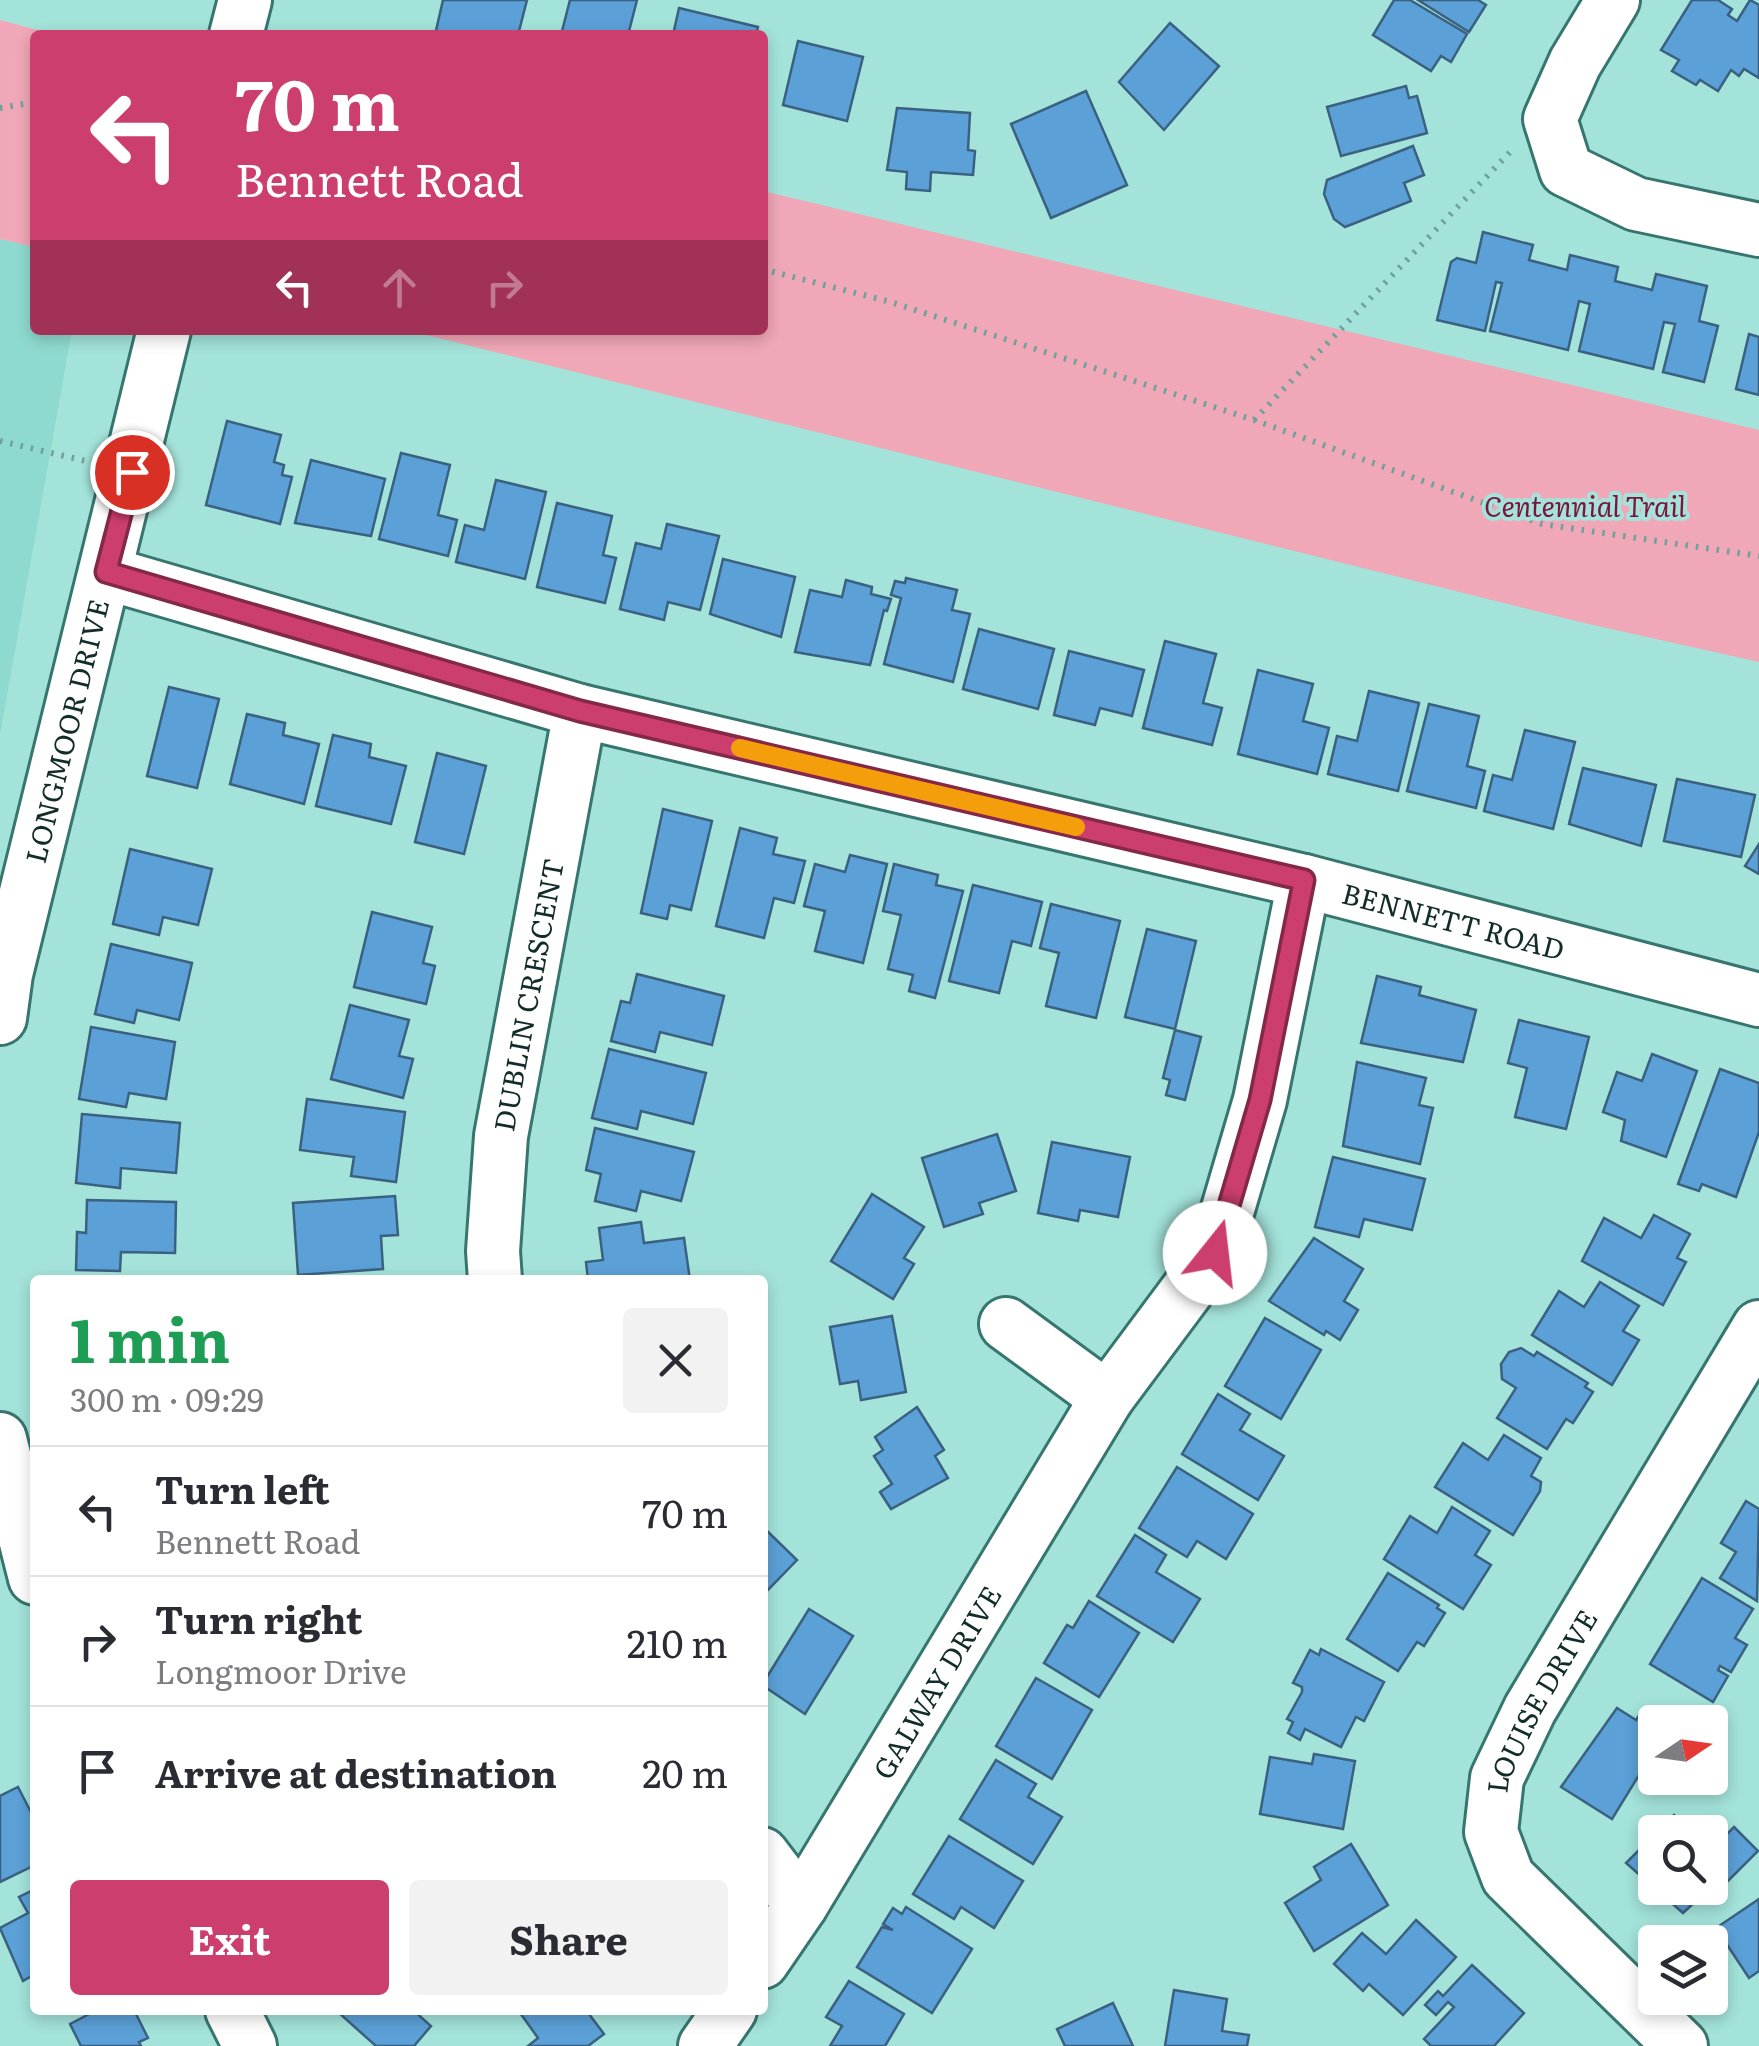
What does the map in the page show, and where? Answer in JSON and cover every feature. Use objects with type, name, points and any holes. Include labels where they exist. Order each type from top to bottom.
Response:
[{"type":"street","points":[[237,30],[245,0]]},
{"type":"street","points":[[1613,0],[1575,64],[1550,119],[1566,170],[1636,204],[1759,230]]},
{"type":"street","name":"LONGMOOR DRIVE","points":[[0,1018],[6,974],[163,335]]},
{"type":"street","name":"BENNETT ROAD","points":[[106,572],[580,711],[1304,880],[1759,1000]]},
{"type":"street","name":"DUBLIN CRESCENT","points":[[494,1275],[492,1252],[501,1136],[580,711]]},
{"type":"street","name":"GALWAY DRIVE","points":[[768,1953],[801,1905],[1107,1398],[1215,1253],[1260,1100],[1304,880]]},
{"type":"street","points":[[1006,1324],[1107,1398]]},
{"type":"street","name":"LOUISE DRIVE","points":[[1681,2046],[1508,1877],[1490,1832],[1498,1778],[1530,1709],[1759,1327]]},
{"type":"street","points":[[0,1440],[30,1558]]},
{"type":"street","points":[[0,1606],[30,1597]]},
{"type":"street","points":[[768,1862],[801,1905]]},
{"type":"street","points":[[234,2015],[250,2046]]},
{"type":"street","points":[[705,2046],[727,2015]]},
{"type":"path","points":[[0,108],[30,103]]},
{"type":"path","points":[[1254,420],[1502,158],[1550,119]]},
{"type":"path","points":[[768,271],[891,302],[1254,420],[1542,524],[1759,556]]},
{"type":"path","points":[[0,441],[132,472]]},
{"type":"shaded area","points":[[0,239],[30,246],[30,335],[71,335],[0,735]]},
{"type":"green space","points":[[0,20],[37,30],[30,30],[30,246],[0,239]]},
{"type":"green space","name":"Centennial Trail","points":[[768,192],[1759,430],[1759,662],[1580,622],[426,335],[768,335]]},
{"type":"building","points":[[443,0],[527,0],[519,30],[436,30]]},
{"type":"building","points":[[570,0],[637,0],[629,30],[562,30]]},
{"type":"building","points":[[1394,0],[1410,0],[1467,34],[1451,62],[1441,56],[1431,71],[1373,35]]},
{"type":"building","points":[[1418,0],[1478,0],[1486,5],[1469,32]]},
{"type":"building","points":[[1692,0],[1718,0],[1732,9],[1728,15],[1737,21],[1750,0],[1759,5],[1759,78],[1744,69],[1739,76],[1731,70],[1718,91],[1700,80],[1696,85],[1672,71],[1679,60],[1661,50]]},
{"type":"building","points":[[679,8],[758,27],[757,30],[674,30]]},
{"type":"building","points":[[1170,23],[1219,66],[1164,130],[1119,82]]},
{"type":"building","points":[[798,41],[863,57],[847,121],[783,105]]},
{"type":"building","points":[[1406,86],[1409,98],[1417,96],[1427,133],[1341,156],[1327,107]]},
{"type":"building","points":[[1086,91],[1127,185],[1051,218],[1011,124]]},
{"type":"building","points":[[897,108],[970,113],[968,150],[975,151],[973,175],[931,172],[930,191],[906,189],[907,172],[887,170]]},
{"type":"building","points":[[1413,146],[1424,175],[1404,183],[1411,201],[1345,227],[1334,219],[1324,194],[1327,180]]},
{"type":"building","points":[[1483,232],[1533,245],[1529,260],[1567,270],[1570,255],[1618,267],[1615,281],[1652,290],[1656,274],[1707,286],[1699,321],[1718,326],[1704,382],[1663,372],[1675,324],[1664,322],[1653,369],[1579,351],[1590,304],[1579,301],[1568,350],[1490,331],[1502,283],[1496,282],[1485,331],[1437,320],[1451,262],[1457,258],[1476,263]]},
{"type":"building","points":[[1749,334],[1759,337],[1759,395],[1736,389]]},
{"type":"building","points":[[227,421],[281,435],[274,462],[284,465],[282,475],[292,477],[280,524],[206,505]]},
{"type":"building","points":[[401,453],[450,465],[438,515],[457,520],[448,556],[379,539]]},
{"type":"building","points":[[311,460],[385,479],[371,536],[295,523]]},
{"type":"building","points":[[496,480],[546,492],[525,579],[456,562],[465,525],[484,530]]},
{"type":"building","points":[[557,503],[612,516],[603,555],[616,558],[605,603],[537,587]]},
{"type":"building","points":[[667,524],[719,536],[700,610],[668,602],[664,620],[620,609],[636,543],[661,549]]},
{"type":"building","points":[[723,559],[795,577],[781,637],[710,614]]},
{"type":"building","points":[[906,578],[957,590],[952,610],[970,614],[953,682],[884,664],[901,598],[891,595],[895,581],[905,583]]},
{"type":"building","points":[[846,580],[872,587],[871,594],[891,599],[887,611],[884,610],[870,665],[795,652],[810,590],[842,597]]},
{"type":"building","points":[[979,629],[1054,649],[1038,709],[963,689]]},
{"type":"building","points":[[1165,641],[1216,654],[1203,703],[1222,708],[1212,745],[1143,728]]},
{"type":"building","points":[[1069,651],[1144,670],[1132,716],[1100,708],[1095,725],[1054,715]]},
{"type":"building","points":[[1258,670],[1313,684],[1303,721],[1329,728],[1317,774],[1238,754]]},
{"type":"building","points":[[169,687],[219,699],[197,788],[147,776]]},
{"type":"building","points":[[1369,691],[1419,703],[1398,791],[1328,774],[1337,736],[1357,741]]},
{"type":"building","points":[[1429,704],[1479,716],[1467,766],[1485,771],[1476,808],[1407,791]]},
{"type":"building","points":[[247,714],[285,723],[283,735],[319,744],[304,804],[230,784]]},
{"type":"building","points":[[1525,730],[1575,742],[1553,829],[1484,811],[1493,775],[1512,780]]},
{"type":"building","points":[[333,735],[371,744],[369,757],[406,766],[391,824],[316,806]]},
{"type":"building","points":[[437,753],[486,766],[464,854],[415,842]]},
{"type":"building","points":[[1583,768],[1656,785],[1641,846],[1569,824]]},
{"type":"building","points":[[1677,779],[1755,795],[1741,857],[1664,841]]},
{"type":"building","points":[[663,809],[712,821],[691,910],[670,905],[667,919],[641,913]]},
{"type":"building","points":[[740,828],[777,838],[773,854],[805,861],[794,903],[774,898],[764,938],[716,926]]},
{"type":"building","points":[[1759,844],[1759,874],[1745,866]]},
{"type":"building","points":[[130,849],[212,869],[198,925],[163,917],[159,935],[113,924]]},
{"type":"building","points":[[850,855],[887,864],[863,963],[815,951],[825,911],[804,906],[815,864],[845,872]]},
{"type":"building","points":[[894,864],[938,875],[936,885],[963,891],[935,998],[909,991],[913,975],[888,969],[901,915],[883,911]]},
{"type":"building","points":[[973,885],[1042,902],[1031,946],[1012,941],[999,993],[949,981]]},
{"type":"building","points":[[1051,904],[1120,921],[1096,1018],[1046,1006],[1059,953],[1040,948]]},
{"type":"building","points":[[372,912],[432,927],[423,963],[435,966],[426,1004],[354,987]]},
{"type":"building","points":[[1147,929],[1196,941],[1175,1029],[1125,1017]]},
{"type":"building","points":[[111,944],[192,963],[179,1020],[137,1010],[134,1023],[95,1014]]},
{"type":"building","points":[[637,974],[724,996],[712,1045],[660,1032],[655,1052],[611,1041],[621,1001],[630,1003]]},
{"type":"building","points":[[1377,976],[1421,987],[1419,995],[1476,1010],[1463,1062],[1361,1043]]},
{"type":"building","points":[[350,1005],[409,1020],[399,1056],[413,1059],[403,1098],[331,1079]]},
{"type":"building","points":[[1519,1020],[1589,1037],[1566,1129],[1515,1117],[1527,1068],[1508,1063]]},
{"type":"building","points":[[91,1027],[175,1042],[166,1099],[129,1093],[126,1107],[79,1099]]},
{"type":"building","points":[[1175,1030],[1201,1037],[1185,1100],[1166,1095],[1170,1080],[1163,1078]]},
{"type":"building","points":[[609,1049],[706,1073],[693,1124],[641,1111],[637,1129],[592,1118]]},
{"type":"building","points":[[1652,1054],[1697,1071],[1666,1157],[1621,1141],[1625,1120],[1603,1112],[1617,1072],[1642,1081]]},
{"type":"building","points":[[1357,1062],[1426,1078],[1419,1105],[1433,1108],[1420,1164],[1343,1146]]},
{"type":"building","points":[[1720,1069],[1759,1083],[1759,1132],[1736,1197],[1702,1184],[1699,1191],[1678,1184]]},
{"type":"building","points":[[307,1099],[405,1112],[396,1182],[351,1176],[354,1157],[300,1150]]},
{"type":"building","points":[[82,1114],[180,1123],[176,1173],[121,1168],[120,1188],[76,1183]]},
{"type":"building","points":[[595,1128],[694,1152],[681,1201],[641,1191],[636,1211],[595,1201],[601,1174],[586,1170]]},
{"type":"building","points":[[997,1134],[1016,1191],[979,1203],[983,1214],[944,1227],[922,1158]]},
{"type":"building","points":[[1052,1142],[1130,1157],[1118,1217],[1080,1210],[1078,1221],[1038,1213]]},
{"type":"building","points":[[1333,1157],[1425,1179],[1412,1230],[1364,1219],[1359,1237],[1315,1227]]},
{"type":"building","points":[[872,1194],[924,1227],[904,1258],[914,1264],[893,1299],[831,1261]]},
{"type":"building","points":[[395,1196],[398,1235],[381,1236],[383,1269],[298,1275],[293,1203]]},
{"type":"building","points":[[87,1200],[176,1202],[175,1253],[121,1252],[120,1271],[76,1270],[77,1232],[86,1233]]},
{"type":"building","points":[[1654,1215],[1690,1234],[1677,1258],[1686,1262],[1663,1305],[1582,1261],[1604,1218],[1641,1238]]},
{"type":"building","points":[[641,1222],[644,1243],[684,1238],[689,1275],[587,1275],[586,1262],[603,1260],[599,1228]]},
{"type":"building","points":[[1314,1238],[1363,1269],[1344,1301],[1358,1310],[1340,1340],[1326,1331],[1324,1335],[1269,1301]]},
{"type":"building","points":[[1600,1282],[1639,1306],[1623,1331],[1639,1340],[1612,1385],[1532,1335],[1559,1291],[1584,1307]]},
{"type":"building","points":[[892,1316],[906,1392],[861,1400],[858,1381],[840,1384],[830,1327]]},
{"type":"building","points":[[1265,1318],[1321,1350],[1281,1419],[1225,1386]]},
{"type":"building","points":[[1521,1348],[1534,1356],[1537,1352],[1588,1383],[1585,1387],[1593,1392],[1573,1423],[1566,1419],[1547,1449],[1497,1418],[1516,1388],[1502,1379],[1501,1364],[1509,1352]]},
{"type":"building","points":[[1218,1394],[1250,1414],[1240,1430],[1284,1456],[1258,1500],[1182,1454]]},
{"type":"building","points":[[917,1407],[944,1450],[935,1456],[948,1478],[891,1509],[880,1492],[892,1484],[874,1456],[883,1450],[875,1437]]},
{"type":"building","points":[[1504,1435],[1541,1458],[1531,1476],[1541,1482],[1540,1491],[1513,1535],[1435,1487],[1463,1443],[1488,1460]]},
{"type":"building","points":[[1177,1467],[1253,1514],[1226,1559],[1197,1541],[1187,1557],[1139,1528]]},
{"type":"building","points":[[1746,1501],[1759,1509],[1757,1601],[1720,1578],[1736,1552],[1721,1543]]},
{"type":"building","points":[[1452,1507],[1490,1531],[1475,1555],[1491,1565],[1463,1609],[1384,1559],[1410,1516],[1437,1533]]},
{"type":"building","points":[[768,1532],[797,1560],[768,1590]]},
{"type":"building","points":[[1135,1535],[1166,1555],[1156,1572],[1200,1599],[1173,1642],[1097,1596]]},
{"type":"building","points":[[1388,1573],[1439,1605],[1437,1608],[1445,1613],[1424,1646],[1417,1642],[1398,1671],[1347,1639]]},
{"type":"building","points":[[1702,1578],[1753,1609],[1735,1638],[1747,1645],[1731,1672],[1720,1666],[1718,1670],[1728,1676],[1713,1702],[1650,1664]]},
{"type":"building","points":[[1089,1601],[1139,1633],[1099,1697],[1044,1663],[1067,1625],[1073,1628]]},
{"type":"building","points":[[809,1609],[853,1636],[805,1714],[768,1689],[768,1675]]},
{"type":"building","points":[[1321,1649],[1384,1682],[1364,1721],[1356,1717],[1341,1747],[1305,1729],[1300,1740],[1288,1733],[1293,1722],[1287,1719],[1302,1692],[1302,1687],[1293,1683],[1310,1650],[1319,1655]]},
{"type":"building","points":[[1036,1678],[1092,1710],[1052,1779],[996,1746]]},
{"type":"building","points":[[1617,1708],[1636,1720],[1638,1717],[1638,1777],[1612,1819],[1561,1787]]},
{"type":"building","points":[[1314,1754],[1355,1761],[1343,1829],[1260,1814],[1270,1757],[1312,1764]]},
{"type":"building","points":[[996,1760],[1036,1784],[1028,1797],[1062,1817],[1033,1864],[960,1819]]},
{"type":"building","points":[[18,1787],[30,1810],[30,1867],[0,1882],[0,1796]]},
{"type":"building","points":[[1734,1827],[1758,1851],[1728,1881],[1728,1833]]},
{"type":"building","points":[[949,1836],[1023,1881],[994,1928],[961,1907],[954,1919],[913,1894]]},
{"type":"building","points":[[1351,1844],[1388,1905],[1314,1951],[1285,1903],[1321,1880],[1314,1867]]},
{"type":"building","points":[[1638,1851],[1638,1874],[1626,1863]]},
{"type":"building","points":[[30,1892],[30,1977],[23,1981],[0,1928],[28,1913],[19,1897]]},
{"type":"building","points":[[1759,1899],[1759,1971],[1749,1978],[1728,1946],[1728,1925],[1720,1925]]},
{"type":"building","points":[[1674,1905],[1692,1905],[1683,1913]]},
{"type":"building","points":[[906,1907],[972,1949],[932,2013],[857,1967],[882,1927],[893,1930],[883,1924],[893,1908],[902,1914]]},
{"type":"building","points":[[1416,1920],[1456,1957],[1403,2015],[1369,1984],[1363,1991],[1334,1964],[1362,1933],[1386,1954]]},
{"type":"building","points":[[1472,1965],[1524,2013],[1494,2046],[1431,2046],[1424,2039],[1454,2007],[1448,2002],[1436,2015],[1425,2005],[1438,1991],[1443,1996]]},
{"type":"building","points":[[849,1981],[904,2014],[885,2046],[830,2046],[842,2026],[826,2017]]},
{"type":"building","points":[[1174,1990],[1227,1999],[1222,2031],[1249,2035],[1247,2046],[1165,2046]]},
{"type":"building","points":[[1113,2003],[1133,2046],[1065,2046],[1057,2029]]},
{"type":"building","points":[[87,2015],[136,2015],[148,2038],[139,2042],[141,2046],[81,2046],[70,2024]]},
{"type":"building","points":[[341,2015],[419,2015],[431,2026],[414,2046],[376,2046]]},
{"type":"building","points":[[522,2015],[590,2015],[604,2034],[588,2046],[528,2046],[538,2038]]},
{"type":"slow traffic","points":[[740,748],[1076,827]]},
{"type":"route","points":[[132,472],[106,572],[580,711],[1304,880],[1260,1100],[1215,1253]]}]
